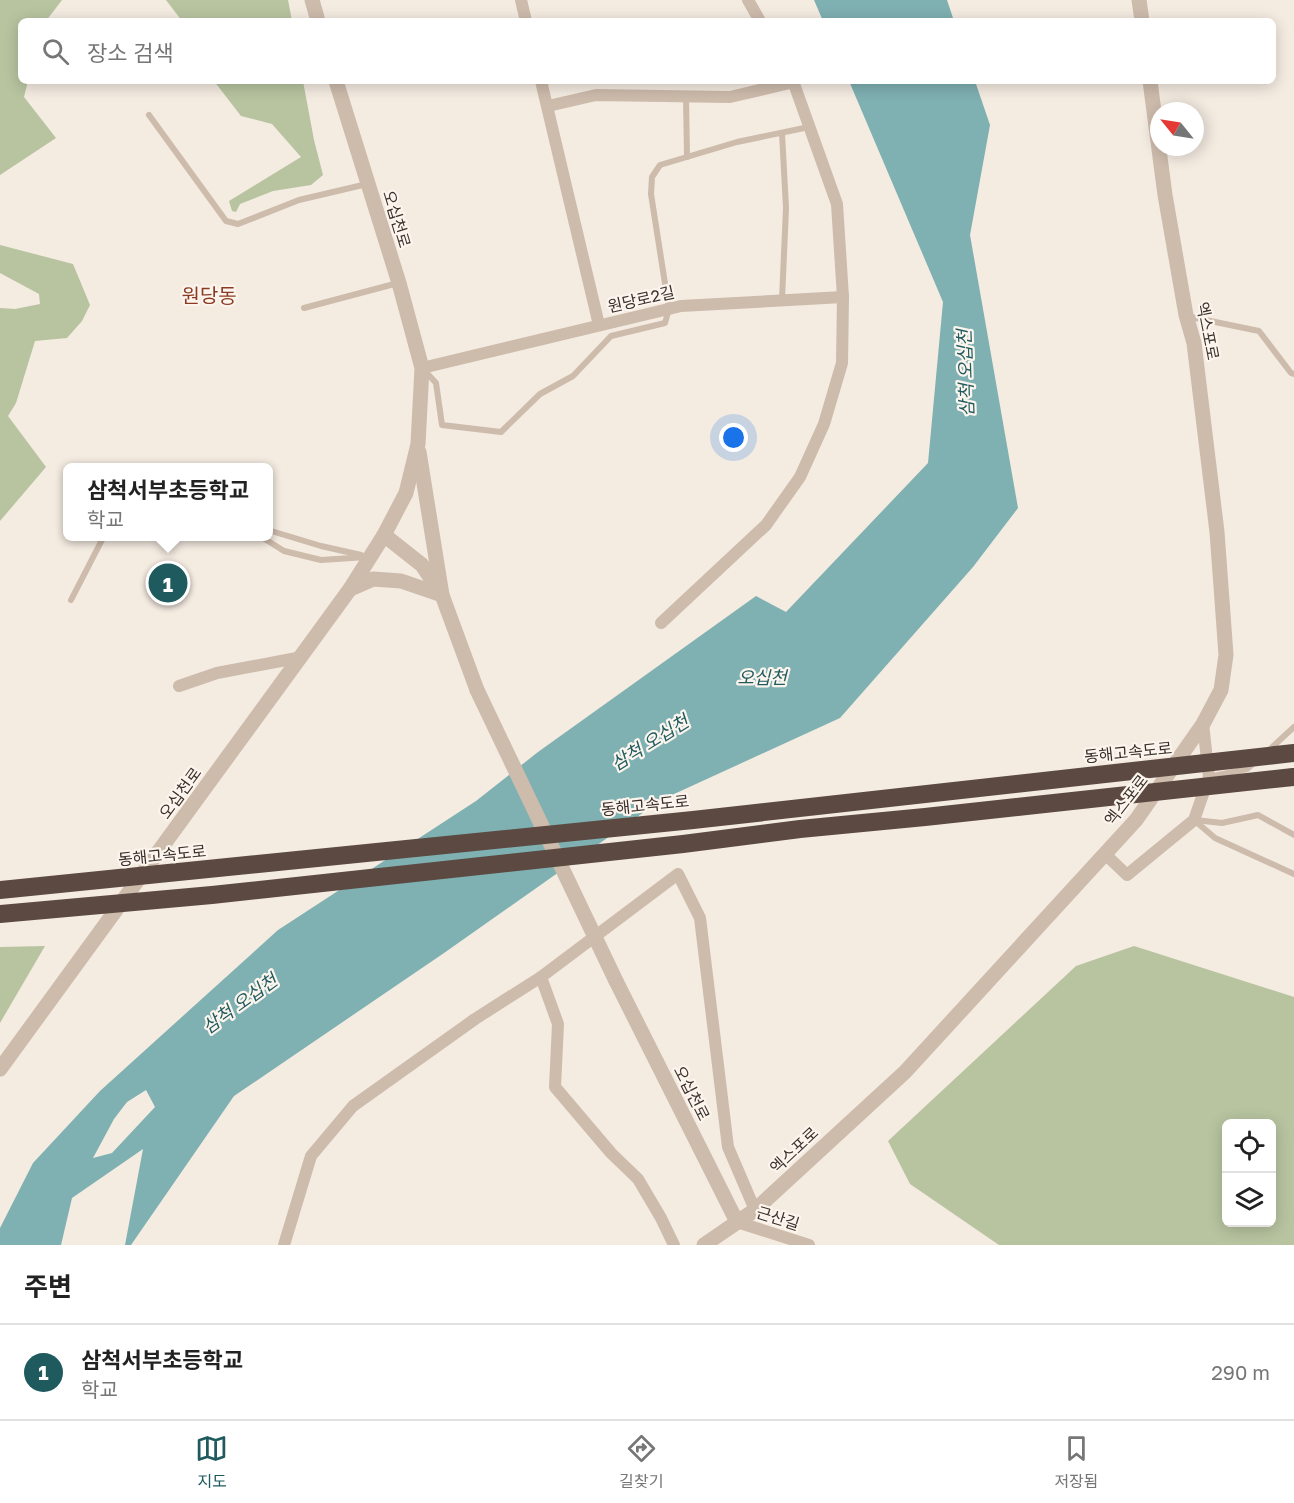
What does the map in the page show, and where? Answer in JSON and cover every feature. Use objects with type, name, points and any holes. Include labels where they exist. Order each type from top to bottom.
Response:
[{"type":"highway","name":"동해고속도로","points":[[0,890],[693,820],[1294,753]]},
{"type":"highway","points":[[0,914],[224,894],[800,829],[1293,777]]},
{"type":"street","points":[[312,0],[317,18]]},
{"type":"street","points":[[521,0],[525,18]]},
{"type":"street","points":[[748,0],[758,18]]},
{"type":"street","points":[[1139,0],[1142,18]]},
{"type":"street","name":"오십천로","points":[[0,1070],[351,589],[406,493],[418,444],[422,368],[399,283],[337,84]]},
{"type":"street","name":"원당로2길","points":[[543,84],[599,326],[681,306],[843,297]]},
{"type":"street","points":[[548,106],[596,95],[729,97],[784,84]]},
{"type":"street","points":[[661,623],[766,525],[801,477],[824,424],[842,363],[843,297],[837,204],[794,84]]},
{"type":"street","name":"엑스포로","points":[[704,1245],[755,1210],[905,1072],[1136,820],[1203,724],[1221,690],[1226,655],[1217,532],[1194,343],[1186,315],[1165,195],[1150,84]]},
{"type":"street","points":[[422,368],[599,326]]},
{"type":"street","points":[[418,444],[442,595]]},
{"type":"street","points":[[384,535],[422,565],[442,595]]},
{"type":"street","points":[[351,589],[373,579],[401,581],[442,595]]},
{"type":"street","name":"오십천로","points":[[442,595],[477,690],[616,981],[737,1222]]},
{"type":"street","points":[[179,686],[217,673],[302,657]]},
{"type":"street","points":[[1105,854],[1126,875],[1194,820],[1209,777],[1203,724]]},
{"type":"street","points":[[284,1245],[311,1156],[353,1106],[475,1019],[541,978],[678,874],[700,918],[728,1147],[755,1210]]},
{"type":"street","points":[[541,978],[558,1024],[555,1088],[611,1153],[638,1179],[674,1245]]},
{"type":"street","name":"근산길","points":[[737,1222],[809,1245]]},
{"type":"lane","points":[[686,96],[687,157]]},
{"type":"lane","points":[[149,115],[226,221],[238,224],[299,200],[367,184]]},
{"type":"lane","points":[[422,368],[436,383],[442,425],[501,432],[540,394],[573,376],[611,336],[665,323],[669,309],[651,194],[651,177],[660,165],[737,142],[810,127]]},
{"type":"lane","points":[[782,133],[786,208],[782,300]]},
{"type":"lane","points":[[304,308],[399,283]]},
{"type":"lane","points":[[1186,315],[1259,331],[1294,374]]},
{"type":"lane","points":[[273,532],[321,546],[370,557]]},
{"type":"lane","points":[[71,600],[102,541]]},
{"type":"lane","points":[[267,541],[284,551],[321,560],[370,557]]},
{"type":"lane","points":[[1209,777],[1247,769],[1294,727]]},
{"type":"lane","points":[[1194,820],[1222,822],[1258,815],[1294,835]]},
{"type":"lane","points":[[1194,820],[1215,838],[1294,874]]},
{"type":"green space","points":[[0,0],[62,0],[48,18],[18,18],[18,84],[27,84],[24,97],[56,138],[0,175]]},
{"type":"green space","points":[[166,0],[288,0],[291,18],[180,18]]},
{"type":"green space","points":[[216,84],[304,84],[323,175],[311,185],[273,191],[240,204],[236,212],[232,211],[229,201],[301,157],[272,124],[241,116]]},
{"type":"green space","points":[[0,245],[73,264],[90,305],[82,321],[67,338],[35,341],[16,403],[8,416],[46,467],[0,521],[0,308],[15,309],[40,304],[39,294],[0,273]]},
{"type":"green space","points":[[45,946],[0,1023],[0,947]]},
{"type":"green space","points":[[1134,946],[1294,997],[1294,1245],[999,1245],[910,1184],[888,1141],[1076,966]]},
{"type":"water","points":[[814,0],[947,0],[953,18],[822,18]]},
{"type":"water","name":"오십천","points":[[850,84],[976,84],[990,125],[970,235],[1018,508],[973,567],[840,718],[661,800],[444,953],[234,1096],[131,1245],[125,1245],[143,1149],[72,1198],[61,1245],[0,1245],[0,1228],[33,1163],[100,1091],[278,930],[476,801],[538,752],[756,596],[786,612],[928,463],[943,302]],"holes":[[[146,1090],[155,1107],[112,1153],[93,1158],[114,1119],[127,1102]]]},
{"type":"place","name":"삼척서부초등학교","points":[[168,583]]},
{"type":"district","name":"원당동","points":[[209,296]]},
{"type":"water label","name":"삼척 오십천","points":[[966,373]]},
{"type":"water label","name":"삼척 오십천","points":[[650,743]]},
{"type":"water label","name":"삼척 오십천","points":[[240,1004]]}]
